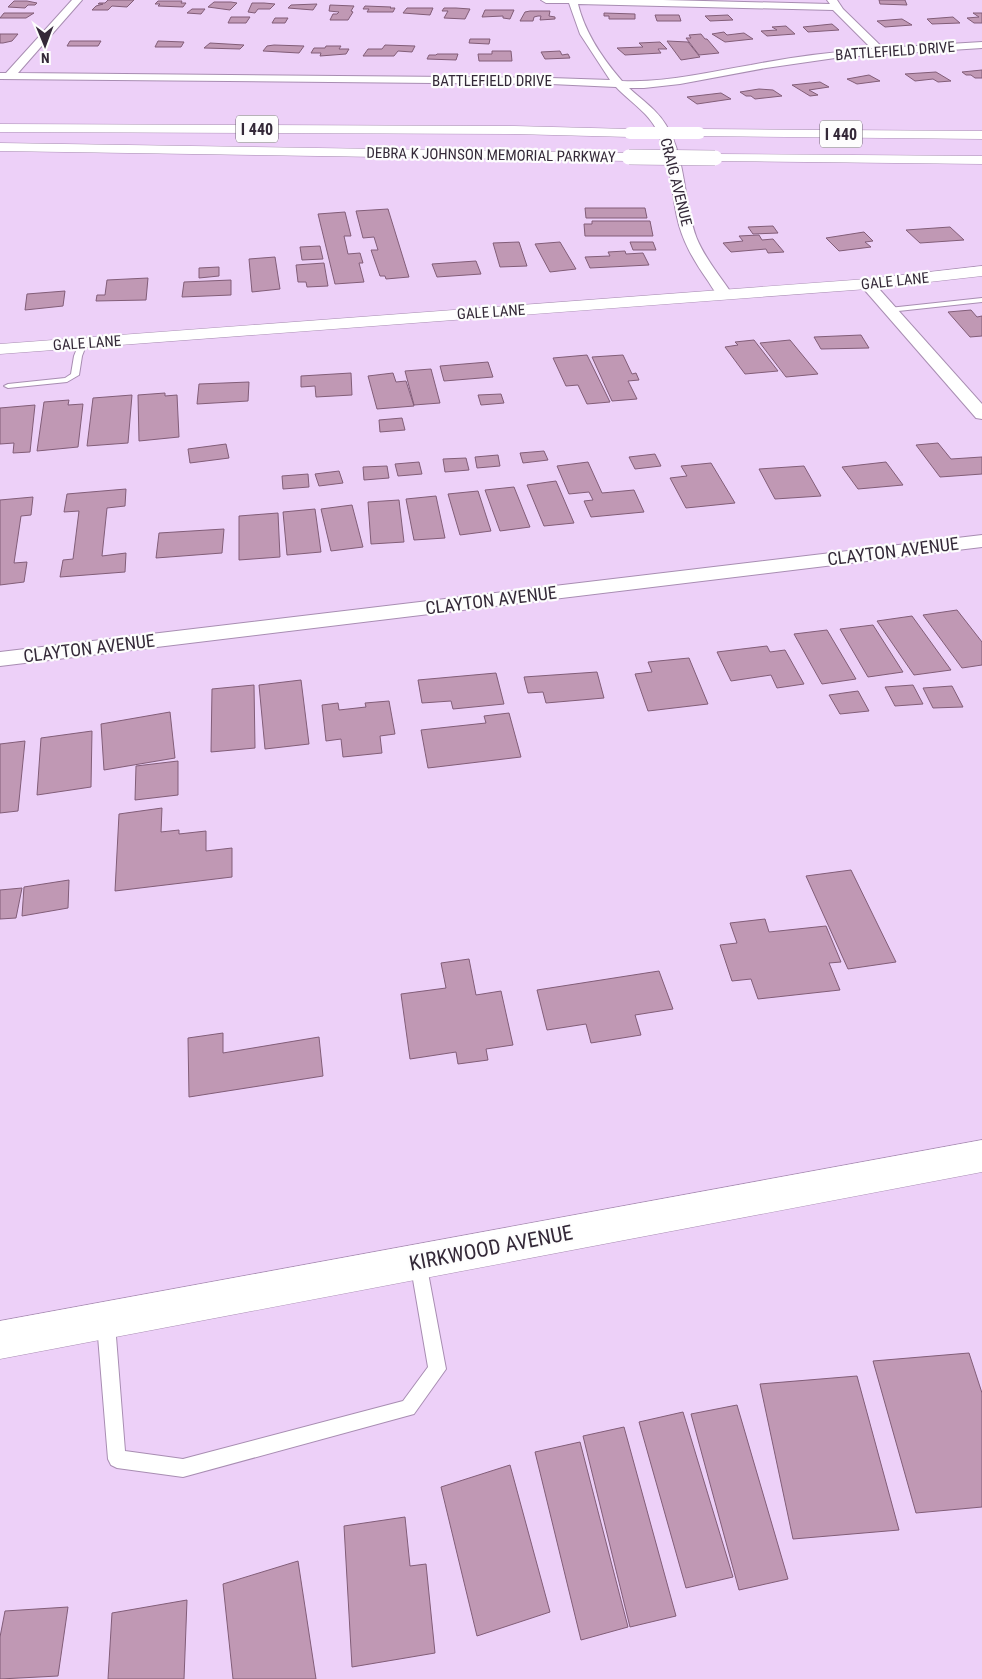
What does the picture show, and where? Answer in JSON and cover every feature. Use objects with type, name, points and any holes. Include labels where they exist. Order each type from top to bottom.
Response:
[{"type":"main road","points":[[0,116],[514,130]]},
{"type":"main road","name":"DEBRA K JOHNSON MEMORIAL PARKWAY","points":[[0,128],[514,130],[630,133],[982,135]]},
{"type":"main road","name":"DEBRA K JOHNSON MEMORIAL PARKWAY","points":[[0,147],[628,157],[982,160]]},
{"type":"main road","points":[[0,156],[299,151]]},
{"type":"main road","name":"GALE LANE","points":[[0,349],[867,284],[982,272]]},
{"type":"main road","name":"KIRKWOOD AVENUE","points":[[0,1340],[982,1156]]},
{"type":"street","points":[[5,76],[77,0]]},
{"type":"street","points":[[546,0],[834,4],[879,50]]},
{"type":"street","name":"CRAIG AVENUE","points":[[573,1],[578,19],[590,42],[620,85],[651,114],[662,128],[668,140],[691,242],[697,256],[724,294]]},
{"type":"street","name":"BATTLEFIELD DRIVE","points":[[5,76],[403,82],[551,81],[620,85],[669,82],[802,59],[879,50],[982,45]]},
{"type":"street","points":[[867,284],[976,401],[982,414]]},
{"type":"street","name":"CLAYTON AVENUE","points":[[0,658],[982,541]]},
{"type":"lane","points":[[890,310],[982,300]]},
{"type":"lane","points":[[8,386],[67,380],[75,375],[78,356],[83,343]]},
{"type":"lane","points":[[105,1320],[117,1459],[183,1468],[408,1408],[437,1369],[418,1262]]},
{"type":"building","points":[[108,0],[134,0],[127,7],[112,6],[108,10],[92,10],[96,6],[103,4],[99,3],[105,3]]},
{"type":"building","points":[[879,0],[905,0],[907,5],[880,4]]},
{"type":"building","points":[[14,1],[37,3],[35,5],[28,5],[25,8],[8,7]]},
{"type":"building","points":[[158,1],[182,1],[181,3],[186,3],[183,7],[158,6],[160,4],[155,4]]},
{"type":"building","points":[[214,2],[237,3],[230,10],[208,7]]},
{"type":"building","points":[[252,3],[275,4],[270,9],[258,9],[255,13],[248,12]]},
{"type":"building","points":[[317,4],[313,10],[288,8],[291,5]]},
{"type":"building","points":[[330,5],[354,6],[351,11],[353,12],[348,20],[330,20],[333,14],[339,12],[329,11]]},
{"type":"building","points":[[365,6],[395,8],[393,12],[367,12],[369,9],[363,9]]},
{"type":"building","points":[[407,8],[433,8],[430,15],[403,13]]},
{"type":"building","points":[[444,8],[470,9],[465,19],[444,18],[448,11],[442,11]]},
{"type":"building","points":[[192,9],[205,9],[201,14],[187,13]]},
{"type":"building","points":[[485,10],[514,10],[510,19],[503,18],[503,16],[482,17]]},
{"type":"building","points":[[550,11],[549,16],[555,17],[555,19],[540,20],[541,16],[538,16],[534,17],[533,21],[520,21],[525,12]]},
{"type":"building","points":[[4,13],[34,13],[26,18],[0,18]]},
{"type":"building","points":[[604,13],[635,14],[635,19],[609,19],[609,16],[604,16]]},
{"type":"building","points":[[973,13],[982,13],[982,23],[974,23],[967,18],[979,17]]},
{"type":"building","points":[[655,15],[679,15],[681,21],[657,21]]},
{"type":"building","points":[[728,15],[733,20],[710,21],[705,16]]},
{"type":"building","points":[[231,17],[250,17],[246,23],[228,23]]},
{"type":"building","points":[[953,17],[960,23],[932,24],[927,19]]},
{"type":"building","points":[[275,18],[288,18],[285,23],[272,23]]},
{"type":"building","points":[[902,19],[912,25],[885,27],[877,21]]},
{"type":"building","points":[[832,24],[839,30],[808,32],[803,27]]},
{"type":"building","points":[[786,26],[795,34],[767,36],[761,31],[777,30],[772,27]]},
{"type":"building","points":[[724,32],[727,35],[744,33],[753,39],[725,42],[712,34]]},
{"type":"building","points":[[0,34],[18,34],[12,41],[0,43]]},
{"type":"building","points":[[701,34],[719,53],[699,55],[686,38],[691,38],[689,35]]},
{"type":"building","points":[[470,39],[490,39],[489,44],[469,43]]},
{"type":"building","points":[[70,41],[101,41],[98,46],[67,46]]},
{"type":"building","points":[[158,41],[184,42],[181,47],[155,47]]},
{"type":"building","points":[[667,41],[688,42],[700,57],[681,60]]},
{"type":"building","points":[[660,42],[667,49],[658,49],[661,53],[625,55],[617,48],[643,47],[639,43]]},
{"type":"building","points":[[210,43],[244,45],[240,49],[204,48]]},
{"type":"building","points":[[385,45],[415,46],[412,52],[398,51],[394,56],[363,56],[368,49],[382,49]]},
{"type":"building","points":[[267,46],[304,46],[299,53],[263,51]]},
{"type":"building","points":[[326,46],[341,46],[339,49],[349,49],[346,54],[320,56],[321,53],[311,53],[314,48],[325,48]]},
{"type":"building","points":[[492,51],[511,51],[512,61],[479,61],[478,54],[492,54]]},
{"type":"building","points":[[560,51],[562,55],[568,54],[570,58],[545,59],[541,52]]},
{"type":"building","points":[[458,54],[456,60],[427,59],[429,55]]},
{"type":"building","points":[[982,70],[982,78],[975,78],[962,72]]},
{"type":"building","points":[[936,72],[951,81],[938,82],[933,79],[915,81],[905,74]]},
{"type":"building","points":[[869,75],[880,81],[857,84],[847,79]]},
{"type":"building","points":[[820,82],[829,87],[809,90],[818,95],[810,96],[792,85]]},
{"type":"building","points":[[759,89],[773,90],[782,96],[755,99],[740,92]]},
{"type":"building","points":[[721,93],[731,99],[697,104],[687,97]]},
{"type":"building","points":[[585,208],[645,208],[647,218],[586,218]]},
{"type":"building","points":[[388,209],[409,277],[386,279],[385,276],[380,276],[371,250],[378,250],[374,237],[363,238],[356,211]]},
{"type":"building","points":[[345,212],[351,236],[344,236],[348,254],[360,253],[363,263],[359,263],[364,282],[335,284],[318,214]]},
{"type":"building","points":[[592,221],[650,221],[653,236],[585,236],[584,224],[592,224]]},
{"type":"building","points":[[773,226],[778,233],[753,234],[748,227]]},
{"type":"building","points":[[950,227],[964,240],[920,243],[906,230]]},
{"type":"building","points":[[864,232],[873,241],[865,242],[871,247],[839,251],[826,238]]},
{"type":"building","points":[[759,235],[762,240],[773,239],[784,252],[768,253],[766,249],[731,252],[723,243],[743,241],[739,236]]},
{"type":"building","points":[[519,242],[527,266],[500,267],[493,243]]},
{"type":"building","points":[[560,242],[576,269],[550,272],[535,244]]},
{"type":"building","points":[[630,242],[653,242],[656,250],[633,250]]},
{"type":"building","points":[[320,246],[323,259],[302,260],[300,247]]},
{"type":"building","points":[[625,251],[626,254],[643,253],[649,265],[590,268],[585,257],[610,256],[608,252]]},
{"type":"building","points":[[275,257],[280,289],[252,292],[249,259]]},
{"type":"building","points":[[476,261],[481,274],[437,277],[432,264]]},
{"type":"building","points":[[324,263],[328,286],[307,287],[306,282],[298,282],[296,265]]},
{"type":"building","points":[[219,267],[219,276],[199,278],[199,268]]},
{"type":"building","points":[[148,278],[146,300],[96,301],[97,295],[105,295],[107,280]]},
{"type":"building","points":[[231,280],[231,295],[182,297],[184,282]]},
{"type":"building","points":[[65,291],[63,306],[25,310],[27,294]]},
{"type":"building","points":[[971,310],[977,317],[982,316],[982,336],[970,337],[948,312]]},
{"type":"building","points":[[861,335],[869,348],[821,349],[814,337]]},
{"type":"building","points":[[754,340],[778,371],[745,374],[725,347],[738,345],[735,342]]},
{"type":"building","points":[[790,340],[818,374],[786,377],[760,343]]},
{"type":"building","points":[[587,355],[610,402],[587,404],[578,385],[566,386],[553,358]]},
{"type":"building","points":[[623,355],[632,374],[636,373],[639,380],[628,381],[637,399],[612,401],[592,357]]},
{"type":"building","points":[[488,362],[493,377],[444,381],[440,366]]},
{"type":"building","points":[[431,369],[440,403],[414,405],[405,371]]},
{"type":"building","points":[[351,373],[352,395],[316,397],[315,386],[301,387],[301,376]]},
{"type":"building","points":[[393,373],[396,382],[406,381],[414,406],[377,409],[368,376]]},
{"type":"building","points":[[249,382],[248,401],[197,404],[199,384]]},
{"type":"building","points":[[165,393],[165,396],[177,395],[179,437],[139,441],[138,395]]},
{"type":"building","points":[[501,394],[504,403],[481,405],[478,395]]},
{"type":"building","points":[[132,395],[128,443],[87,446],[93,398]]},
{"type":"building","points":[[69,400],[68,405],[83,404],[78,447],[37,451],[44,402]]},
{"type":"building","points":[[35,405],[30,452],[13,453],[14,443],[0,444],[0,408]]},
{"type":"building","points":[[402,418],[405,430],[380,432],[379,420]]},
{"type":"building","points":[[938,443],[951,459],[982,457],[982,474],[940,477],[916,445]]},
{"type":"building","points":[[226,444],[229,458],[190,463],[188,449]]},
{"type":"building","points":[[544,451],[548,460],[523,463],[520,453]]},
{"type":"building","points":[[655,454],[661,466],[635,469],[629,457]]},
{"type":"building","points":[[498,455],[500,466],[477,468],[475,457]]},
{"type":"building","points":[[466,458],[469,470],[445,472],[443,459]]},
{"type":"building","points":[[419,462],[422,474],[398,476],[395,464]]},
{"type":"building","points":[[588,462],[602,493],[634,490],[644,512],[591,517],[584,501],[593,500],[589,492],[569,494],[557,466]]},
{"type":"building","points":[[886,462],[903,485],[858,489],[842,467]]},
{"type":"building","points":[[711,463],[735,503],[686,508],[670,478],[687,476],[681,466]]},
{"type":"building","points":[[387,466],[389,478],[364,480],[363,467]]},
{"type":"building","points":[[804,466],[821,496],[775,499],[759,469]]},
{"type":"building","points":[[339,471],[343,483],[319,486],[315,474]]},
{"type":"building","points":[[308,474],[309,487],[283,489],[282,476]]},
{"type":"building","points":[[556,481],[574,523],[544,526],[527,485]]},
{"type":"building","points":[[514,487],[530,527],[500,531],[485,490]]},
{"type":"building","points":[[126,489],[125,506],[107,508],[102,556],[126,553],[125,572],[60,577],[63,560],[73,559],[79,511],[64,512],[67,494]]},
{"type":"building","points":[[478,491],[491,531],[460,535],[448,494]]},
{"type":"building","points":[[436,496],[445,538],[414,540],[406,499]]},
{"type":"building","points":[[33,497],[31,515],[21,516],[14,563],[27,562],[24,582],[0,585],[0,500]]},
{"type":"building","points":[[399,500],[404,542],[371,544],[368,502]]},
{"type":"building","points":[[352,505],[363,547],[331,551],[321,509]]},
{"type":"building","points":[[315,509],[321,552],[287,555],[283,512]]},
{"type":"building","points":[[278,513],[280,557],[239,560],[239,516]]},
{"type":"building","points":[[224,529],[222,553],[156,558],[159,533]]},
{"type":"building","points":[[957,610],[982,642],[982,665],[962,668],[923,615]]},
{"type":"building","points":[[912,616],[951,670],[914,675],[877,621]]},
{"type":"building","points":[[873,625],[903,672],[868,677],[840,629]]},
{"type":"building","points":[[827,630],[856,679],[822,684],[794,634]]},
{"type":"building","points":[[767,646],[770,652],[785,650],[804,684],[777,688],[771,675],[731,681],[717,652]]},
{"type":"building","points":[[689,658],[708,704],[648,711],[635,674],[652,672],[648,662]]},
{"type":"building","points":[[597,672],[604,698],[546,703],[543,692],[528,693],[524,677]]},
{"type":"building","points":[[496,673],[504,704],[453,709],[451,701],[422,703],[418,680]]},
{"type":"building","points":[[301,680],[309,744],[265,749],[259,685]]},
{"type":"building","points":[[254,685],[255,748],[211,752],[212,689]]},
{"type":"building","points":[[913,685],[923,704],[895,706],[885,687]]},
{"type":"building","points":[[952,686],[963,707],[933,708],[923,688]]},
{"type":"building","points":[[858,691],[869,711],[840,714],[829,695]]},
{"type":"building","points":[[389,701],[395,734],[380,736],[382,753],[343,757],[341,739],[326,741],[322,705],[338,703],[339,710],[366,707],[365,703]]},
{"type":"building","points":[[170,712],[175,758],[104,770],[101,724]]},
{"type":"building","points":[[509,713],[521,757],[428,768],[421,730],[486,723],[484,716]]},
{"type":"building","points":[[92,731],[91,787],[37,795],[41,738]]},
{"type":"building","points":[[25,741],[18,811],[0,813],[0,744]]},
{"type":"building","points":[[178,761],[178,795],[135,800],[136,766]]},
{"type":"building","points":[[162,808],[161,832],[179,830],[179,834],[206,831],[206,851],[232,848],[232,877],[115,891],[119,814]]},
{"type":"building","points":[[851,870],[896,962],[848,969],[806,876]]},
{"type":"building","points":[[69,880],[68,908],[22,916],[24,887]]},
{"type":"building","points":[[22,888],[16,918],[0,919],[0,890]]},
{"type":"building","points":[[765,919],[769,932],[826,926],[841,962],[829,963],[840,990],[758,999],[751,979],[732,981],[720,945],[737,943],[730,923]]},
{"type":"building","points":[[469,959],[476,995],[501,991],[513,1045],[486,1049],[488,1060],[458,1064],[456,1052],[410,1059],[401,994],[446,988],[441,963]]},
{"type":"building","points":[[659,971],[673,1009],[635,1015],[641,1035],[591,1043],[586,1024],[547,1030],[537,990]]},
{"type":"building","points":[[223,1033],[223,1053],[319,1037],[323,1076],[189,1097],[188,1038]]},
{"type":"building","points":[[969,1353],[982,1393],[982,1507],[916,1513],[873,1361]]},
{"type":"building","points":[[857,1376],[899,1530],[793,1539],[760,1384]]},
{"type":"building","points":[[737,1405],[788,1579],[739,1590],[691,1414]]},
{"type":"building","points":[[683,1412],[733,1577],[686,1588],[639,1422]]},
{"type":"building","points":[[624,1427],[676,1616],[630,1627],[583,1436]]},
{"type":"building","points":[[580,1442],[628,1627],[581,1640],[535,1452]]},
{"type":"building","points":[[510,1465],[550,1612],[477,1636],[441,1487]]},
{"type":"building","points":[[405,1517],[410,1566],[426,1564],[435,1653],[352,1667],[344,1526]]},
{"type":"building","points":[[298,1561],[316,1679],[233,1679],[223,1584]]},
{"type":"building","points":[[187,1600],[184,1679],[108,1679],[112,1613]]},
{"type":"building","points":[[68,1607],[58,1676],[0,1679],[0,1637],[5,1611]]}]
